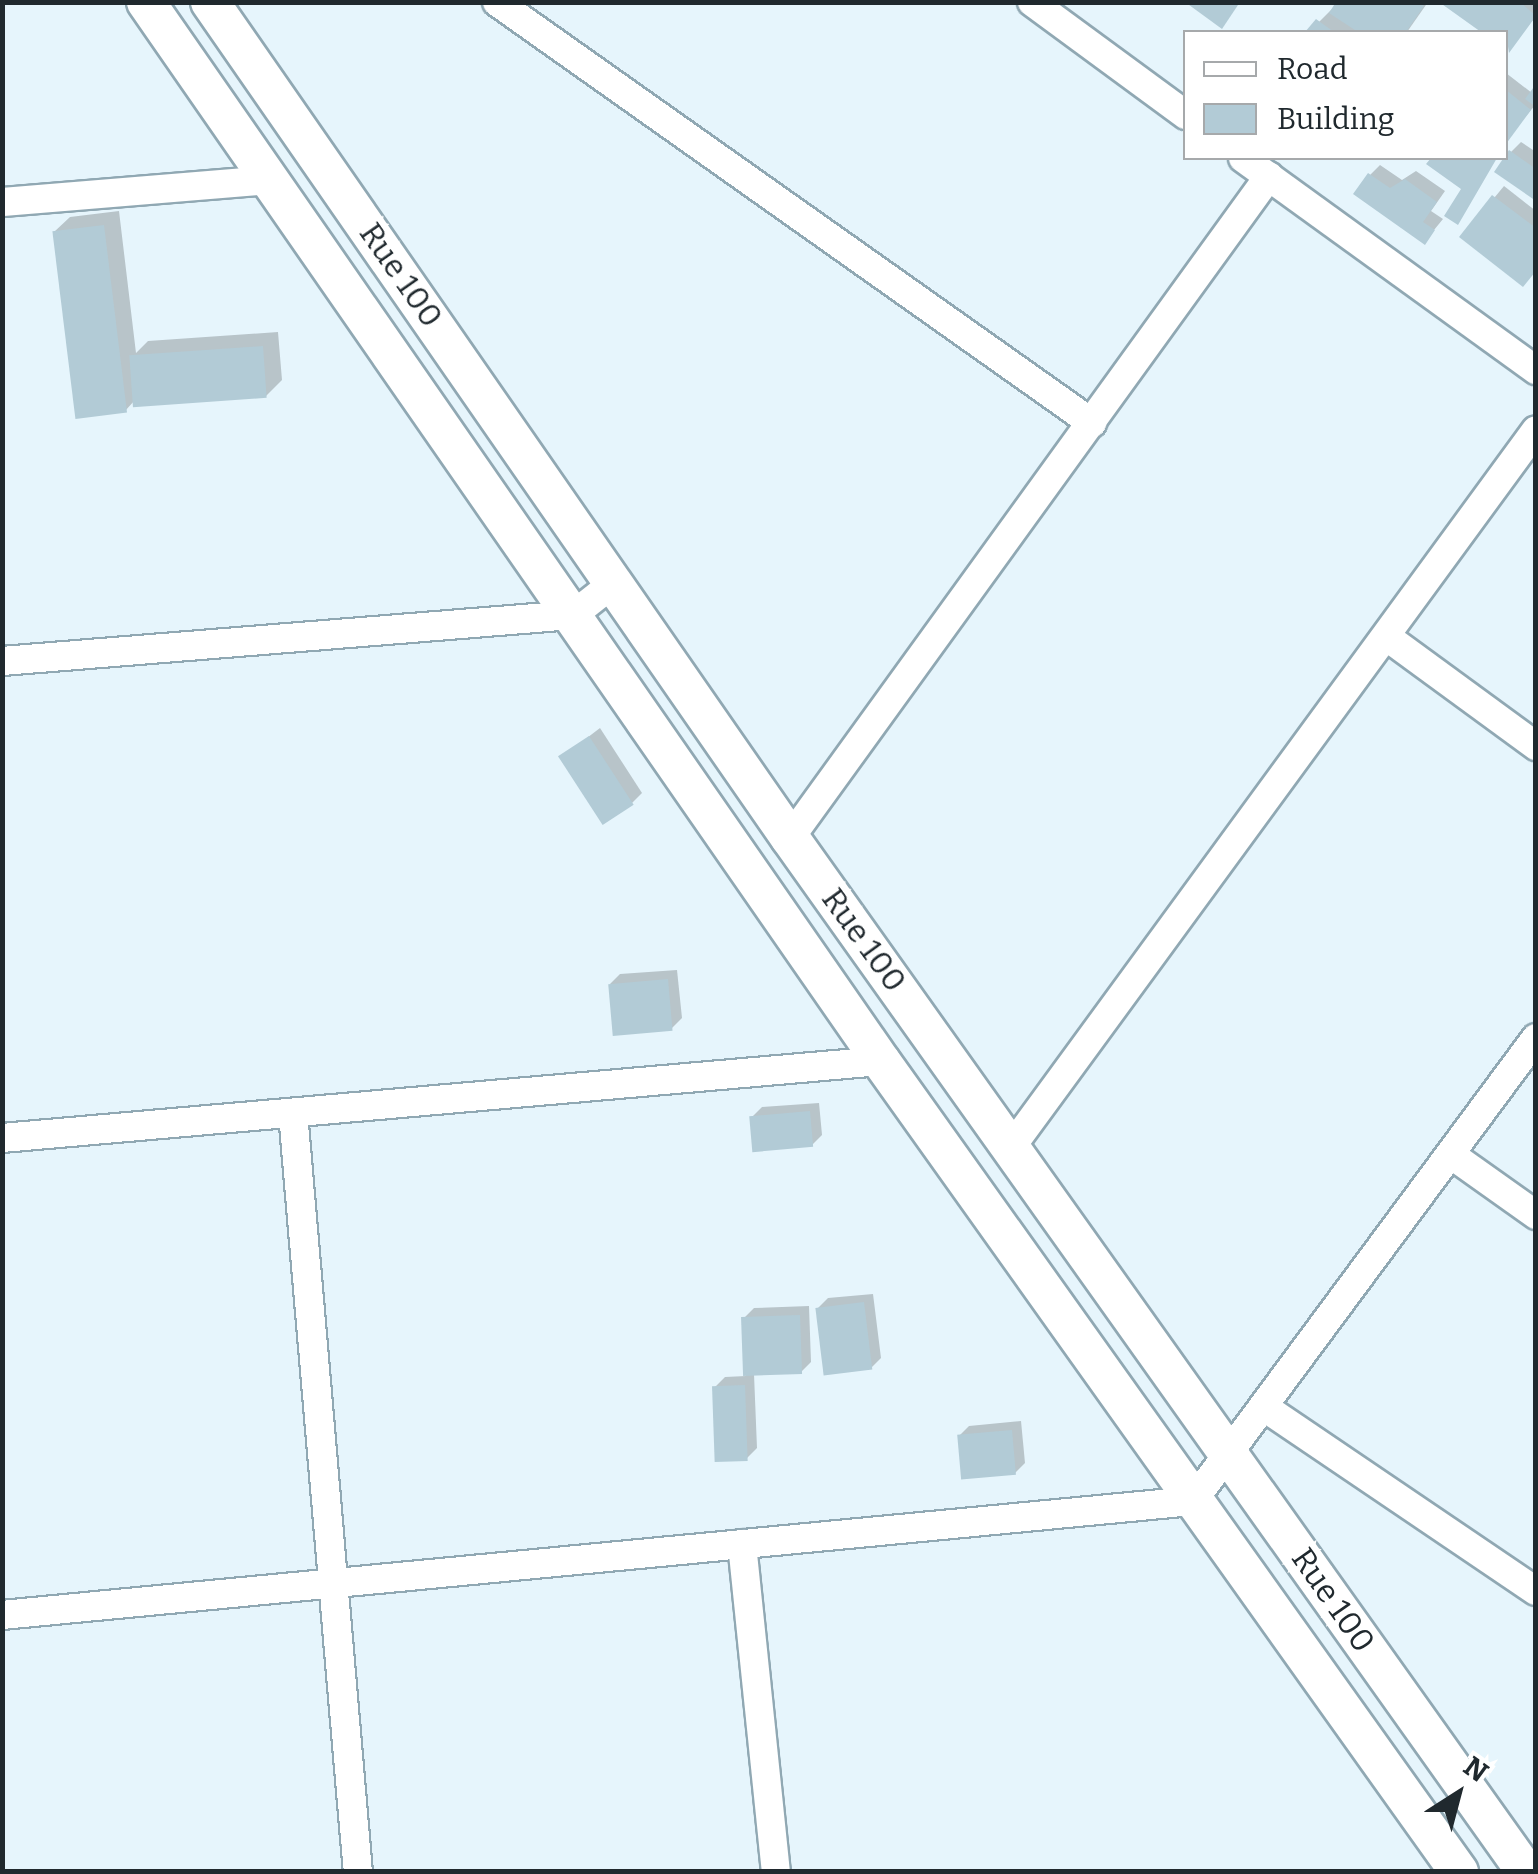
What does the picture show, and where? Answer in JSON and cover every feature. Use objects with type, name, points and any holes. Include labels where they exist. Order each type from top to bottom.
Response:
[{"type":"street","points":[[146,2],[881,1061],[1459,1872]]},
{"type":"street","name":"Rue 100","points":[[210,2],[616,581],[790,838],[1526,1872]]},
{"type":"street","points":[[497,2],[1092,424]]},
{"type":"street","points":[[1032,2],[1183,113]]},
{"type":"street","points":[[1246,160],[1536,370]]},
{"type":"street","points":[[790,838],[1269,176]]},
{"type":"street","points":[[2,202],[271,180]]},
{"type":"street","points":[[1012,1146],[1536,430]]},
{"type":"street","points":[[2,661],[574,615],[616,581]]},
{"type":"street","points":[[1387,637],[1536,746]]},
{"type":"street","points":[[2,1614],[1193,1501],[1453,1156],[1536,1038]]},
{"type":"street","points":[[2,1138],[881,1061]]},
{"type":"street","points":[[294,1112],[358,1872]]},
{"type":"street","points":[[1453,1156],[1536,1215]]},
{"type":"street","points":[[1264,1407],[1536,1591]]},
{"type":"street","points":[[742,1544],[776,1872]]},
{"type":"building","points":[[1185,2],[1240,2],[1222,29]]},
{"type":"building","points":[[1336,2],[1419,2],[1424,6],[1407,30],[1355,30],[1329,13]]},
{"type":"building","points":[[1439,2],[1520,2],[1536,16],[1509,53],[1508,30],[1478,30]]},
{"type":"building","points":[[1316,19],[1331,30],[1307,30]]},
{"type":"building","points":[[1536,84],[1536,107],[1525,99]]},
{"type":"building","points":[[1508,92],[1531,110],[1508,141]]},
{"type":"building","points":[[1508,151],[1536,169],[1536,201],[1494,172],[1502,160],[1508,160]]},
{"type":"building","points":[[1429,160],[1496,160],[1458,225],[1444,216],[1461,189],[1426,164]]},
{"type":"building","points":[[1368,173],[1390,188],[1405,179],[1437,202],[1423,222],[1435,230],[1425,245],[1353,194]]},
{"type":"building","points":[[1492,195],[1536,228],[1536,271],[1523,287],[1459,237]]},
{"type":"building","points":[[104,225],[127,413],[75,419],[52,231]]},
{"type":"building","points":[[263,346],[267,398],[133,407],[129,355]]},
{"type":"building","points":[[589,736],[634,805],[603,825],[558,756]]},
{"type":"building","points":[[668,979],[673,1031],[613,1036],[608,984]]},
{"type":"building","points":[[810,1111],[813,1147],[752,1152],[749,1116]]},
{"type":"building","points":[[864,1302],[872,1369],[824,1375],[815,1308]]},
{"type":"building","points":[[800,1315],[802,1374],[743,1376],[741,1317]]},
{"type":"building","points":[[745,1385],[748,1461],[715,1462],[712,1386]]},
{"type":"building","points":[[1012,1430],[1016,1475],[961,1480],[957,1435]]}]
